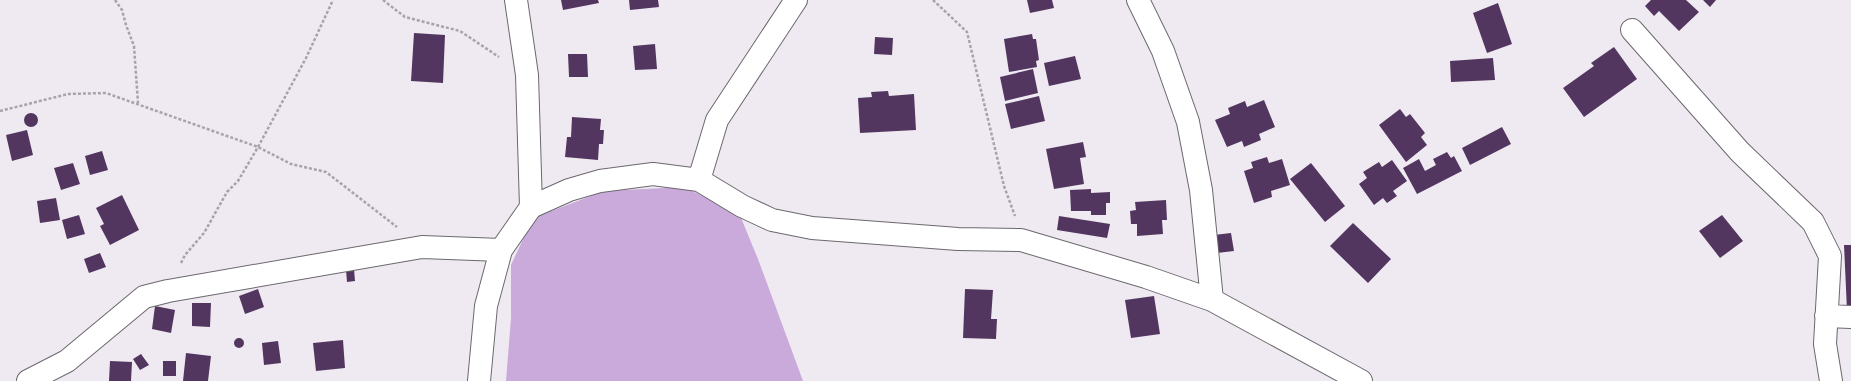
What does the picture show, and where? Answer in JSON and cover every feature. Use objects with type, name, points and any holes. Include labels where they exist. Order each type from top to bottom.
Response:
[{"type":"street","points":[[516,0],[527,75],[532,207]]},
{"type":"street","points":[[699,180],[717,120],[796,0]]},
{"type":"street","points":[[1138,0],[1162,51],[1188,122],[1201,190],[1212,300]]},
{"type":"street","points":[[1632,30],[1740,152],[1813,222],[1830,256],[1825,344],[1831,381]]},
{"type":"street","points":[[479,381],[486,306],[501,250],[532,207],[570,190],[600,181],[653,174],[699,180],[742,206],[772,220],[812,228],[958,239],[1021,240],[1146,277],[1212,300],[1362,381]]},
{"type":"street","points":[[28,381],[67,361],[144,297],[168,291],[422,247],[501,250]]},
{"type":"street","points":[[1826,316],[1851,317]]},
{"type":"path","points":[[115,0],[122,10],[134,46],[138,103]]},
{"type":"path","points":[[168,291],[185,255],[204,233],[226,192],[238,181],[258,147],[306,58],[333,0]]},
{"type":"path","points":[[383,0],[405,17],[460,31],[527,75]]},
{"type":"path","points":[[933,0],[967,32],[1004,186],[1014,210],[1021,240]]},
{"type":"path","points":[[0,110],[68,94],[106,93],[138,103],[258,147],[291,164],[326,172],[422,247]]},
{"type":"shaded area","points":[[684,187],[739,213],[758,259],[803,381],[506,381],[511,318],[511,265],[533,218],[604,191]]},
{"type":"building","points":[[561,0],[598,0],[599,3],[563,10]]},
{"type":"building","points":[[629,0],[658,0],[659,7],[630,10]]},
{"type":"building","points":[[1027,0],[1052,0],[1054,8],[1030,13]]},
{"type":"building","points":[[1651,0],[1686,0],[1699,12],[1679,31],[1659,11],[1654,16],[1645,6]]},
{"type":"building","points":[[1703,0],[1716,0],[1710,7]]},
{"type":"building","points":[[1498,3],[1512,44],[1487,53],[1473,13]]},
{"type":"building","points":[[414,33],[445,35],[443,83],[411,81]]},
{"type":"building","points":[[1032,34],[1033,39],[1036,39],[1039,60],[1036,61],[1037,67],[1009,72],[1004,39]]},
{"type":"building","points":[[875,37],[893,38],[892,55],[874,54]]},
{"type":"building","points":[[655,44],[657,69],[635,70],[633,46]]},
{"type":"building","points":[[1614,47],[1637,79],[1584,117],[1563,88],[1594,66],[1591,63]]},
{"type":"building","points":[[568,54],[587,54],[588,77],[569,77]]},
{"type":"building","points":[[1075,56],[1081,79],[1049,86],[1044,63]]},
{"type":"building","points":[[1493,58],[1495,80],[1451,82],[1450,61]]},
{"type":"building","points":[[1033,69],[1038,93],[1005,101],[1000,77]]},
{"type":"building","points":[[888,91],[889,96],[914,94],[916,130],[860,133],[858,98],[872,97],[871,92]]},
{"type":"building","points":[[1039,96],[1045,121],[1011,129],[1005,104]]},
{"type":"building","points":[[1264,100],[1275,127],[1259,134],[1261,140],[1244,147],[1242,141],[1227,147],[1215,120],[1230,114],[1228,108],[1245,101],[1247,107]]},
{"type":"building","points":[[1400,109],[1406,117],[1410,114],[1425,133],[1421,137],[1427,145],[1406,162],[1379,125]]},
{"type":"building","points":[[28,113],[34,113],[38,117],[38,123],[34,127],[28,127],[24,123],[24,117]]},
{"type":"building","points":[[572,117],[601,119],[600,130],[604,130],[603,144],[599,144],[598,160],[565,157],[567,137],[571,137]]},
{"type":"building","points":[[1502,127],[1511,144],[1470,165],[1462,148]]},
{"type":"building","points":[[27,130],[33,155],[12,161],[6,135]]},
{"type":"building","points":[[1083,142],[1086,157],[1080,158],[1084,184],[1054,189],[1046,149]]},
{"type":"building","points":[[102,151],[108,170],[90,175],[85,156]]},
{"type":"building","points":[[1447,152],[1451,158],[1454,156],[1462,171],[1417,194],[1403,168],[1419,159],[1425,171],[1436,165],[1433,159]]},
{"type":"building","points":[[1267,157],[1269,163],[1282,159],[1290,185],[1271,191],[1272,197],[1254,203],[1244,171],[1253,168],[1251,162]]},
{"type":"building","points":[[1392,160],[1407,181],[1393,191],[1397,196],[1387,203],[1383,198],[1374,205],[1359,184],[1367,178],[1363,172],[1379,162],[1382,167]]},
{"type":"building","points":[[73,163],[80,184],[61,190],[54,168]]},
{"type":"building","points":[[1311,163],[1345,206],[1325,222],[1290,179]]},
{"type":"building","points":[[1091,189],[1091,193],[1110,192],[1110,203],[1106,203],[1106,215],[1091,215],[1091,211],[1071,211],[1070,190]]},
{"type":"building","points":[[122,195],[139,230],[110,245],[100,226],[104,224],[96,208]]},
{"type":"building","points":[[56,198],[60,220],[40,223],[37,201]]},
{"type":"building","points":[[1166,200],[1167,220],[1162,220],[1163,234],[1137,236],[1137,224],[1131,224],[1130,211],[1136,210],[1135,202]]},
{"type":"building","points":[[79,215],[85,234],[67,239],[62,220]]},
{"type":"building","points":[[1722,215],[1743,241],[1720,258],[1699,231]]},
{"type":"building","points":[[1059,216],[1110,224],[1107,238],[1057,230]]},
{"type":"building","points":[[1353,223],[1391,259],[1368,283],[1330,246]]},
{"type":"building","points":[[1231,233],[1234,251],[1217,253],[1214,235]]},
{"type":"building","points":[[1844,245],[1851,245],[1851,310],[1847,310]]},
{"type":"building","points":[[100,253],[106,267],[89,273],[84,259]]},
{"type":"building","points":[[354,269],[355,281],[347,282],[346,270]]},
{"type":"building","points":[[258,289],[264,307],[245,314],[239,296]]},
{"type":"building","points":[[965,289],[993,290],[991,319],[997,319],[996,339],[963,338]]},
{"type":"building","points":[[1154,296],[1160,334],[1131,338],[1125,300]]},
{"type":"building","points":[[192,303],[211,303],[210,327],[192,326]]},
{"type":"building","points":[[155,306],[175,310],[171,333],[152,329]]},
{"type":"building","points":[[237,338],[241,338],[243,339],[243,347],[237,348],[234,345],[234,341]]},
{"type":"building","points":[[343,340],[345,368],[316,371],[313,343]]},
{"type":"building","points":[[278,341],[281,363],[264,365],[262,343]]},
{"type":"building","points":[[186,353],[211,356],[208,381],[183,381]]},
{"type":"building","points":[[141,354],[149,365],[140,370],[133,359]]},
{"type":"building","points":[[110,361],[132,362],[131,381],[109,381]]},
{"type":"building","points":[[163,361],[176,361],[176,376],[163,376]]}]
